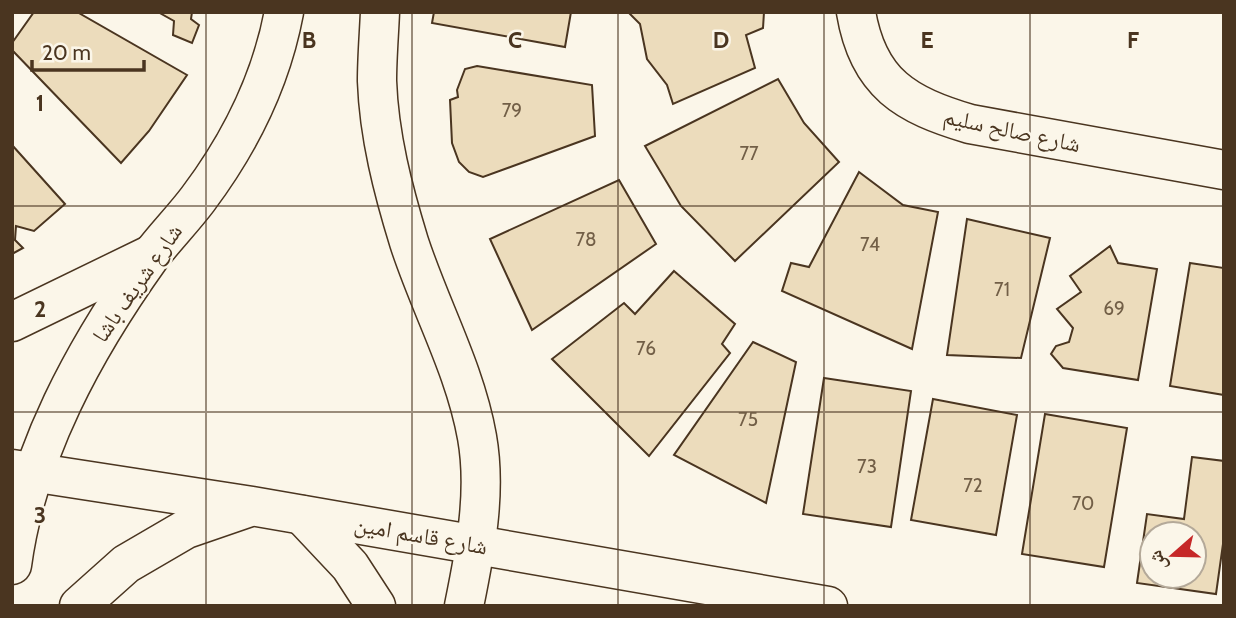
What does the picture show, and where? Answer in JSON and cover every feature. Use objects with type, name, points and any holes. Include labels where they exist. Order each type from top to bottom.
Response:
[{"type":"street","name":"شارع شريف باشا","points":[[12,565],[23,471],[57,415],[84,359],[152,254],[198,199],[232,148],[264,88],[284,12]]},
{"type":"street","points":[[380,12],[377,82],[386,156],[409,243],[464,388],[478,438],[480,484],[476,544],[464,606]]},
{"type":"street","name":"شارع صالح سليم","points":[[856,12],[872,63],[900,97],[934,114],[970,124],[1224,170]]},
{"type":"street","points":[[12,322],[152,254]]},
{"type":"street","name":"شارع قاسم امين","points":[[23,471],[252,506],[828,606]]},
{"type":"street","points":[[79,606],[125,564],[186,529],[252,506]]},
{"type":"street","points":[[302,515],[350,566],[376,606]]},
{"type":"building","points":[[34,12],[77,12],[187,75],[149,131],[121,163],[12,50],[12,43]]},
{"type":"building","points":[[158,12],[192,12],[191,19],[199,25],[192,43],[173,35],[174,21]]},
{"type":"building","points":[[434,12],[571,12],[565,47],[432,23]]},
{"type":"building","points":[[628,12],[764,12],[763,28],[746,35],[755,68],[673,104],[667,85],[647,59],[640,24]]},
{"type":"building","points":[[477,66],[592,85],[595,136],[483,177],[469,172],[459,162],[452,143],[450,100],[458,97],[457,90],[465,69]]},
{"type":"building","points":[[778,79],[804,123],[839,162],[735,261],[681,206],[645,146]]},
{"type":"building","points":[[12,145],[65,204],[34,231],[16,226],[15,240],[23,248],[12,254]]},
{"type":"building","points":[[859,172],[903,205],[938,212],[912,349],[782,291],[791,263],[809,267]]},
{"type":"building","points":[[619,180],[656,244],[532,330],[490,239]]},
{"type":"building","points":[[967,219],[1050,238],[1021,358],[947,355]]},
{"type":"building","points":[[1110,246],[1118,263],[1157,269],[1138,380],[1063,368],[1051,354],[1056,346],[1069,342],[1073,328],[1057,309],[1081,292],[1070,276]]},
{"type":"building","points":[[1190,263],[1224,268],[1224,395],[1170,386]]},
{"type":"building","points":[[674,271],[735,324],[722,344],[730,353],[649,456],[552,359],[624,303],[635,314]]},
{"type":"building","points":[[753,342],[796,362],[766,503],[674,455]]},
{"type":"building","points":[[824,378],[911,391],[891,527],[803,514]]},
{"type":"building","points":[[933,399],[1017,415],[996,535],[911,520]]},
{"type":"building","points":[[1045,414],[1127,428],[1104,567],[1022,554]]},
{"type":"building","points":[[1192,457],[1224,461],[1224,537],[1216,594],[1187,590],[1208,590],[1208,520],[1146,520],[1147,514],[1184,519]]}]
